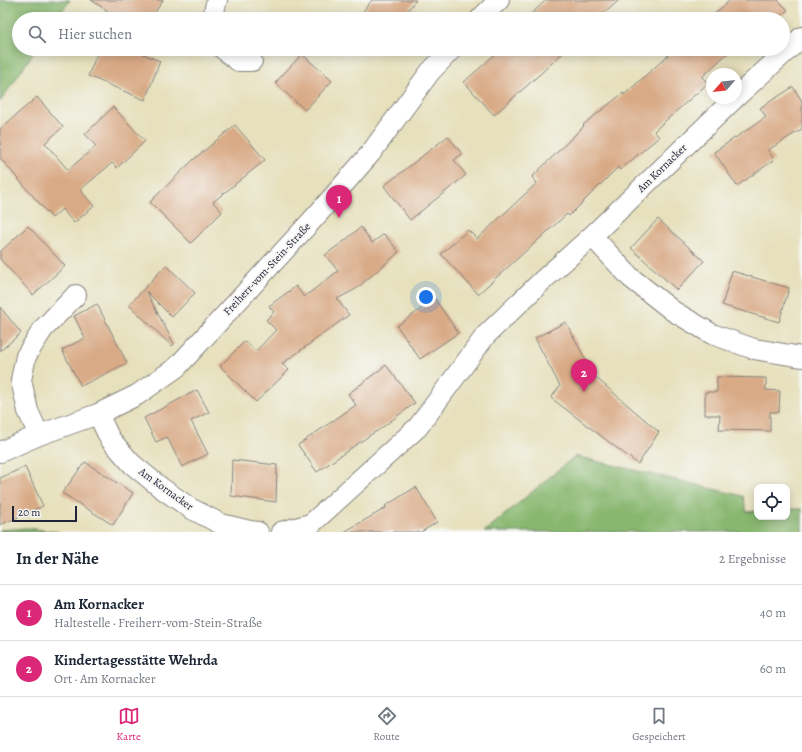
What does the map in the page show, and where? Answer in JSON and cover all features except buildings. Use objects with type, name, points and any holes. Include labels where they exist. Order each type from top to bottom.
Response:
[{"type":"street","points":[[214,12],[217,0]]},
{"type":"street","points":[[487,12],[499,0]]},
{"type":"street","name":"Am Kornacker","points":[[790,48],[802,37]]},
{"type":"street","points":[[232,56],[238,61],[252,61]]},
{"type":"street","name":"Freiherr-vom-Stein-Straße","points":[[0,452],[39,435],[98,414],[137,395],[177,367],[301,233],[365,160],[430,72],[445,56]]},
{"type":"street","name":"Am Kornacker","points":[[742,92],[781,56]]},
{"type":"street","name":"Am Kornacker","points":[[281,532],[311,524],[418,427],[486,335],[730,104]]},
{"type":"street","points":[[592,236],[631,278],[673,311],[712,334],[754,349],[802,357]]},
{"type":"street","points":[[39,435],[28,411],[21,380],[26,356],[43,329],[76,295]]},
{"type":"street","name":"Am Kornacker","points":[[98,414],[110,439],[132,464],[160,487],[190,508],[221,524],[258,532]]},
{"type":"green space","points":[[0,0],[70,0],[62,12],[12,12],[12,56],[31,56],[0,102]]},
{"type":"green space","points":[[575,456],[743,496],[747,512],[754,511],[754,520],[790,520],[790,509],[802,509],[802,532],[484,532]]},
{"type":"green space","points":[[27,528],[58,532],[0,532],[0,530]]},
{"type":"place","name":"Am Kornacker","points":[[339,218]]},
{"type":"place","name":"Kindertagesstätte Wehrda","points":[[584,392]]}]
